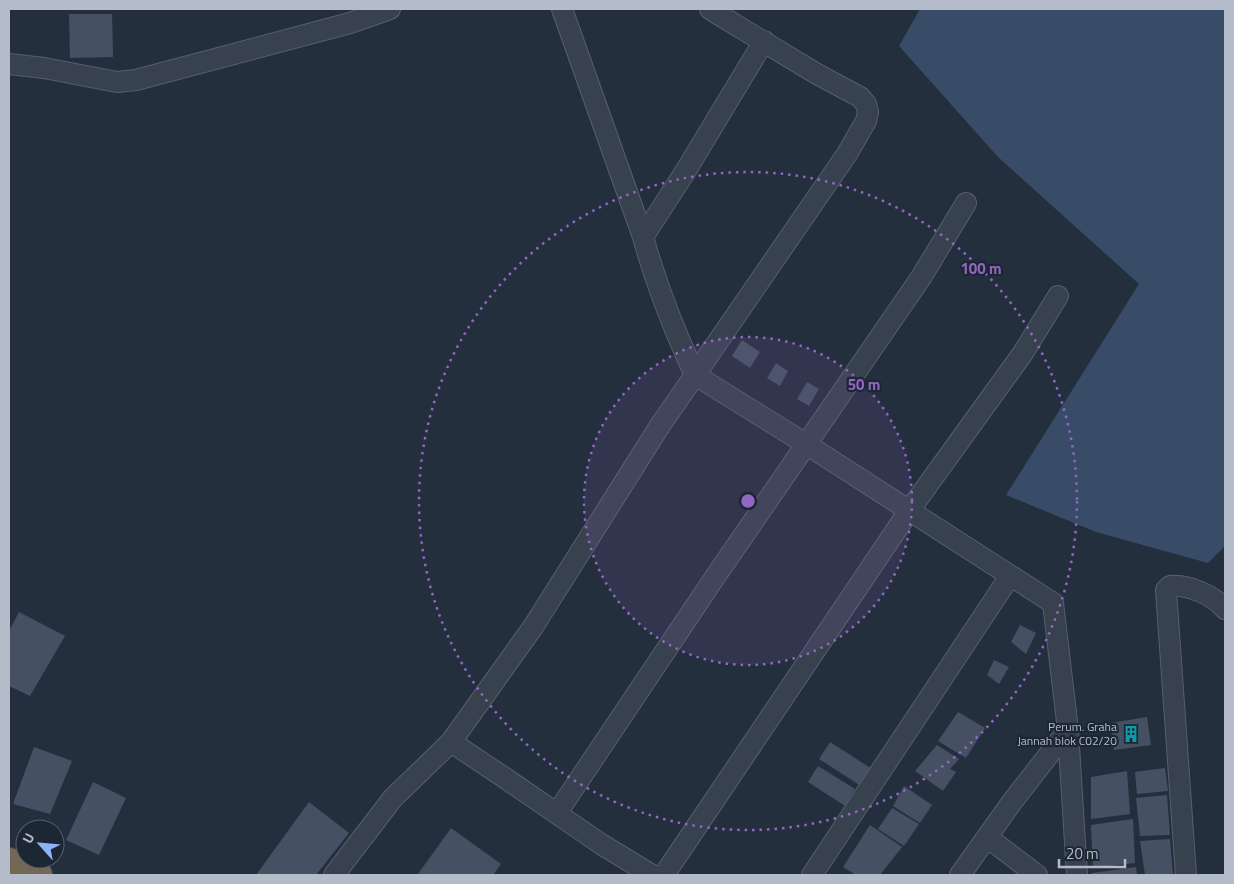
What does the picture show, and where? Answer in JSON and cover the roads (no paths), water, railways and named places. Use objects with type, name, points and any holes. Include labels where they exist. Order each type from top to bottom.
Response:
[{"type":"highway","points":[[9,862],[38,875]]},
{"type":"street","points":[[9,64],[44,68],[117,82],[136,80],[350,22],[390,9]]},
{"type":"street","points":[[562,9],[643,237],[652,271],[678,338],[695,375],[1053,603],[1068,730],[1076,875]]},
{"type":"street","points":[[334,875],[393,798],[451,742],[533,627],[661,424],[847,154],[866,121],[868,112],[866,104],[860,97],[817,74],[710,9]]},
{"type":"street","points":[[643,237],[764,42]]},
{"type":"street","points":[[557,813],[922,276],[966,203]]},
{"type":"street","points":[[664,875],[909,510],[1023,353],[1058,296]]},
{"type":"street","points":[[812,875],[1010,576]]},
{"type":"street","points":[[1186,875],[1166,590],[1170,586],[1177,585],[1192,588],[1219,602],[1225,609]]},
{"type":"street","points":[[960,875],[1068,730]]},
{"type":"street","points":[[451,742],[601,844],[652,875]]},
{"type":"street","points":[[987,838],[1037,875]]},
{"type":"water","points":[[920,9],[1225,9],[1225,546],[1208,563],[1096,532],[1006,495],[1139,284],[998,157],[899,46]]},
{"type":"place","name":"Perum. Graha Jannah blok C02/20","points":[[1131,734]]}]
